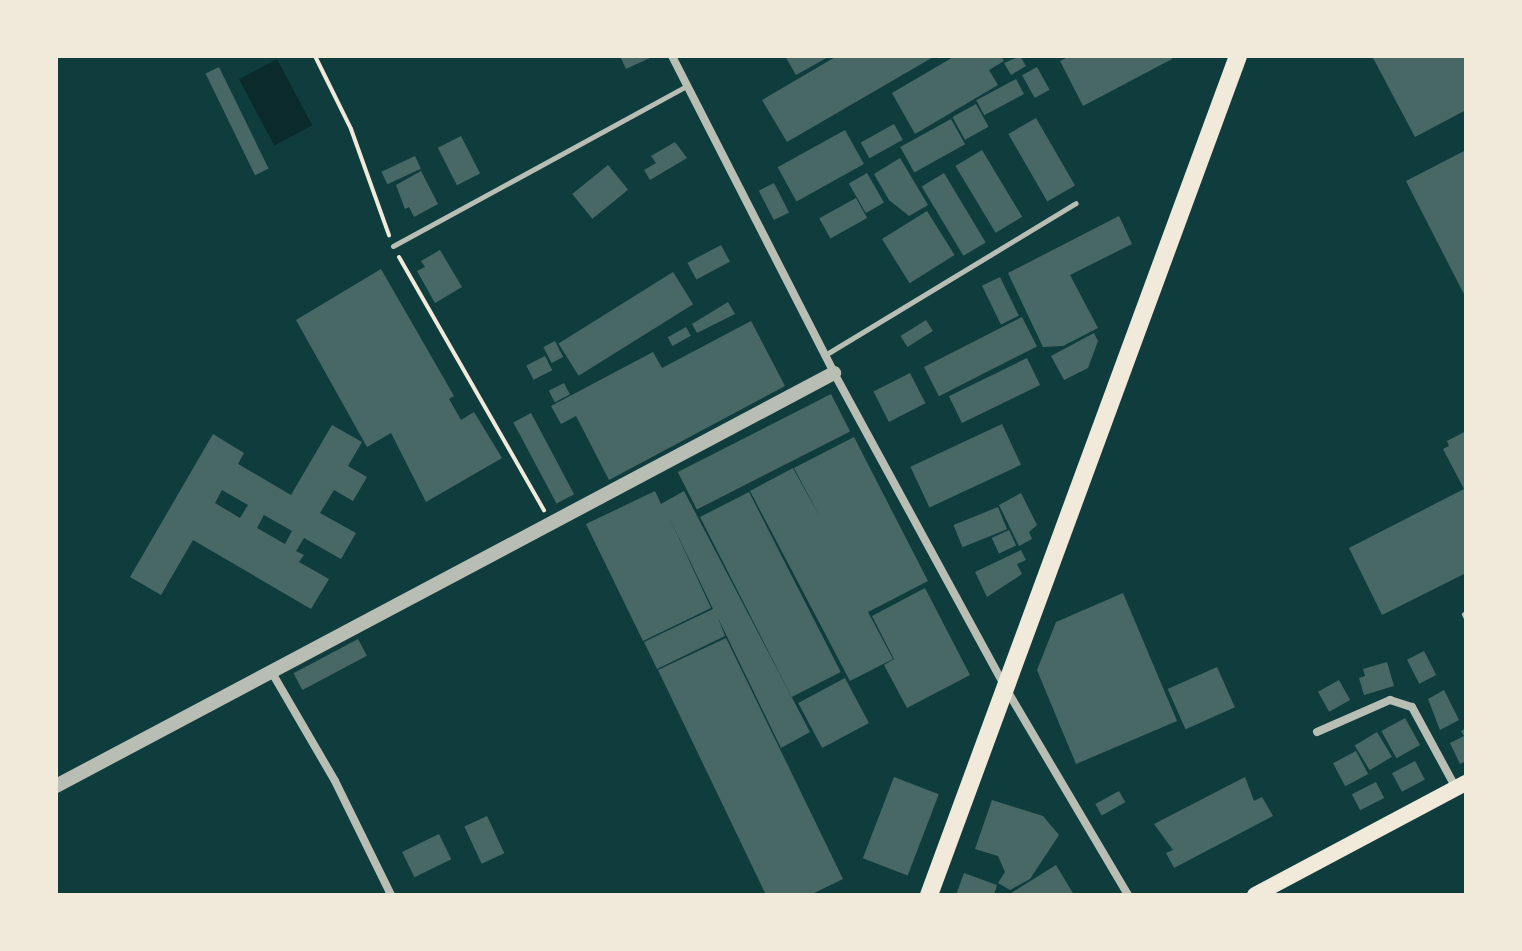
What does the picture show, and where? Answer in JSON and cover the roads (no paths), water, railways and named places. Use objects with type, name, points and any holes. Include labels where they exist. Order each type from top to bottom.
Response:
[{"type":"highway","points":[[929,895],[1238,56]]},
{"type":"main road","points":[[1255,895],[1461,785]]},
{"type":"street","points":[[672,56],[834,373],[1005,687],[1128,895]]},
{"type":"street","points":[[56,786],[834,373]]},
{"type":"street","points":[[270,670],[335,781],[391,895]]},
{"type":"street","points":[[1317,732],[1390,700],[1412,707],[1461,785]]},
{"type":"lane","points":[[393,246],[687,86]]},
{"type":"lane","points":[[825,355],[1076,203]]},
{"type":"water","points":[[277,59],[312,125],[274,145],[239,79]]}]
